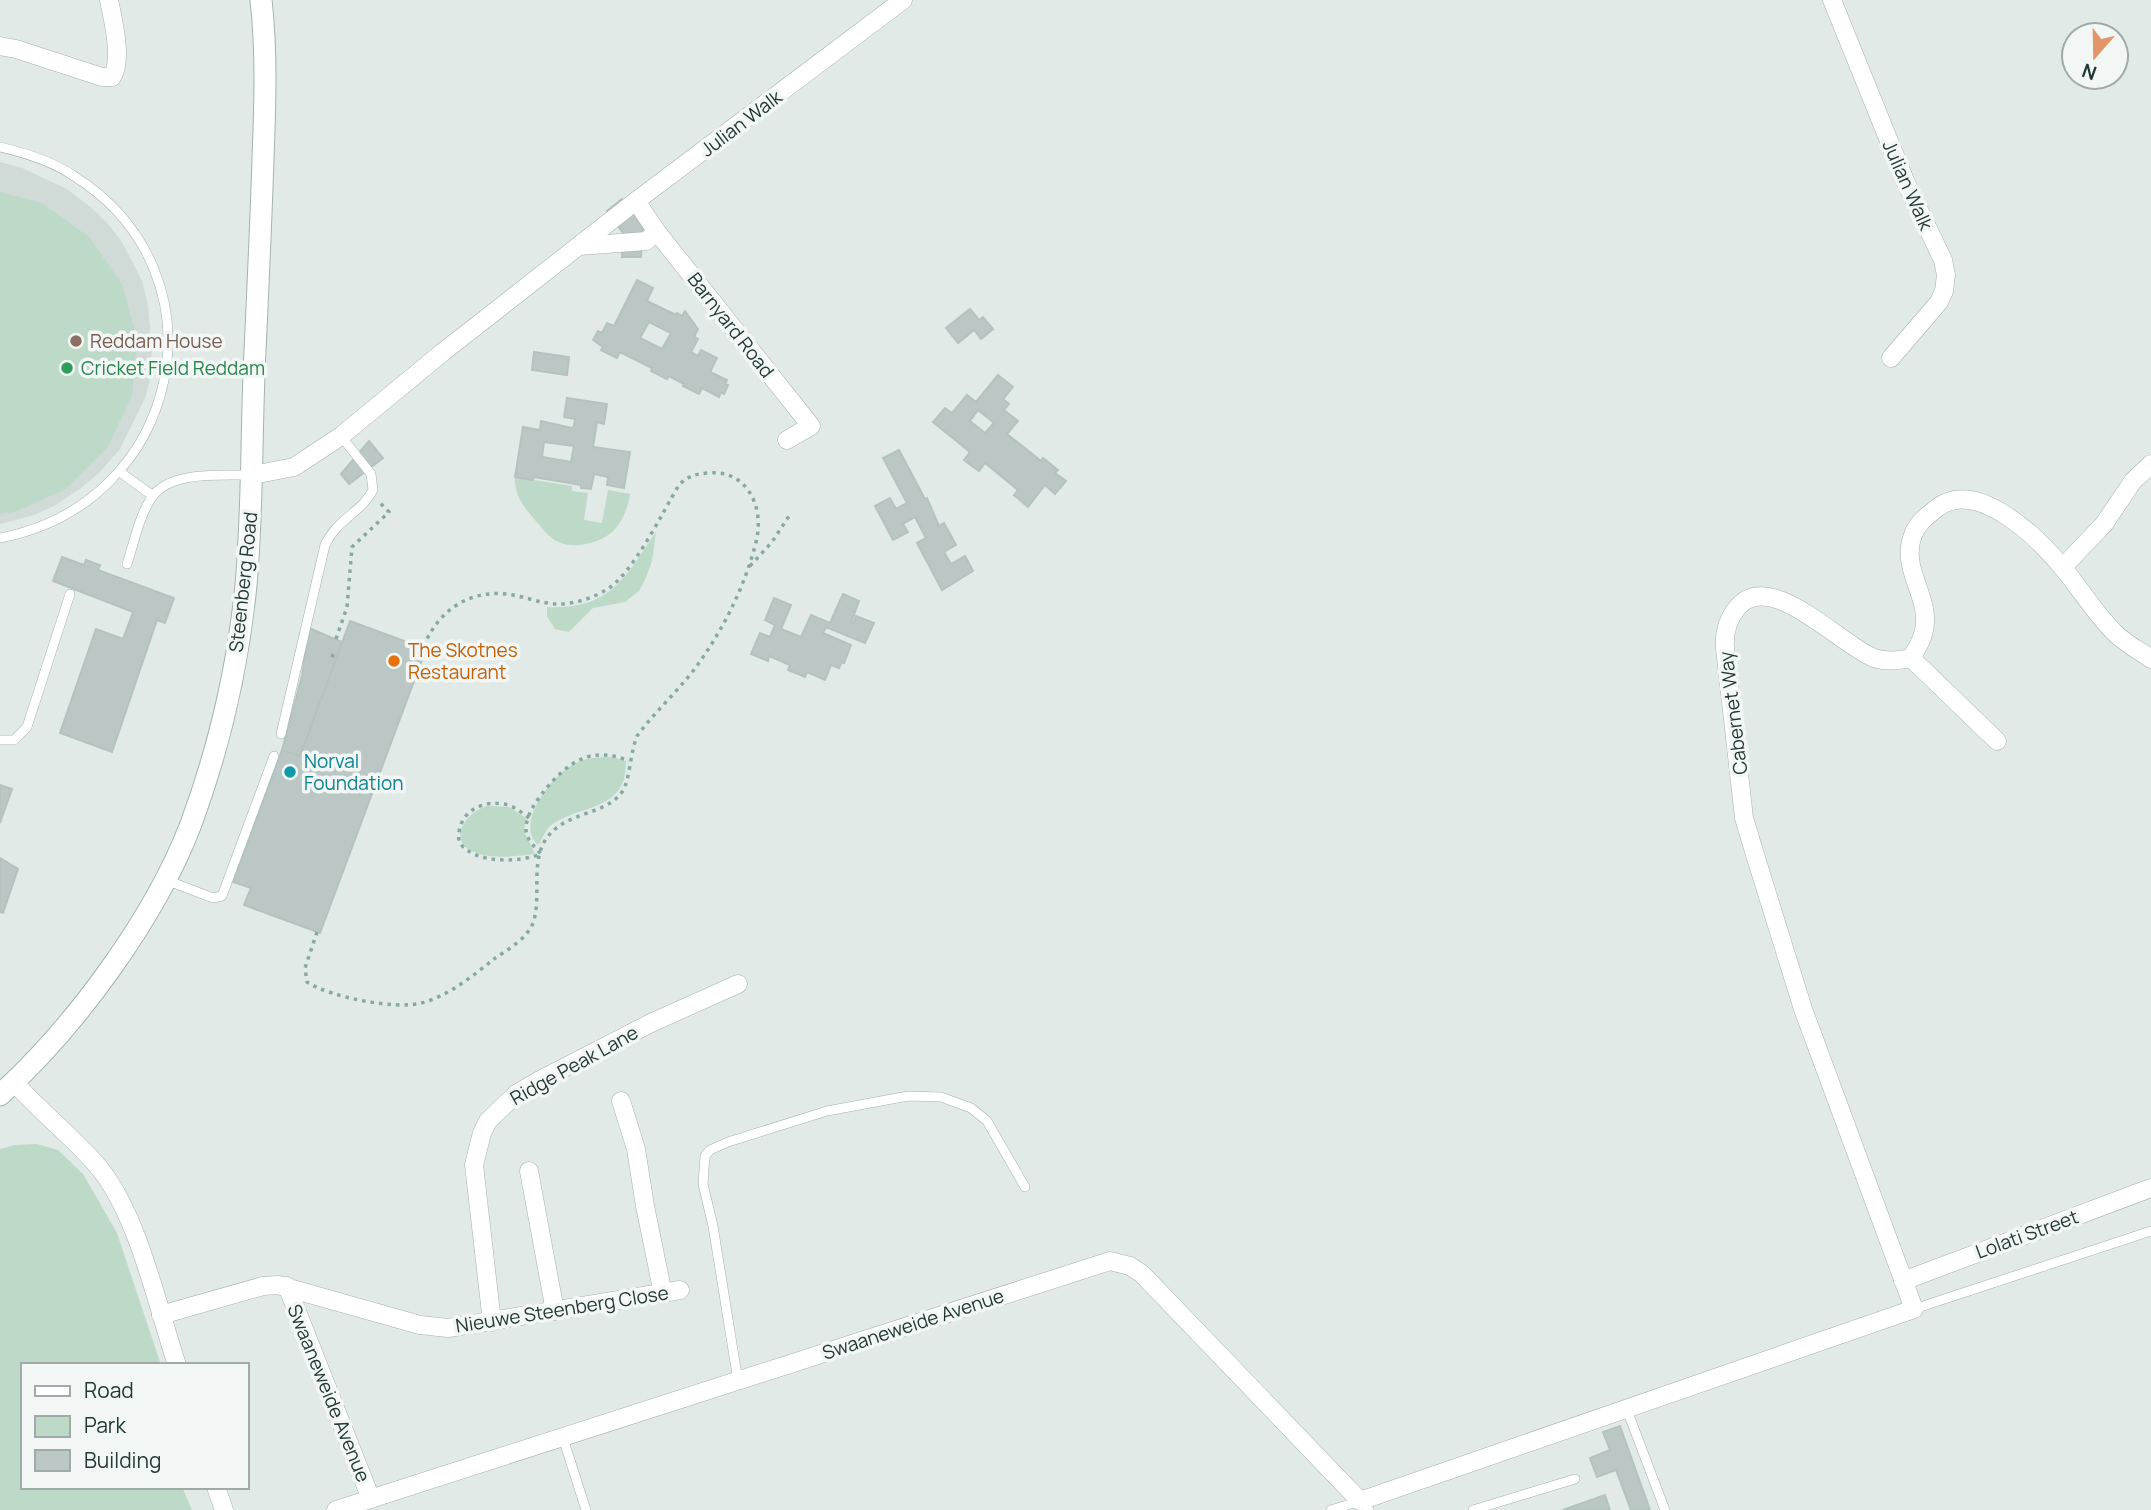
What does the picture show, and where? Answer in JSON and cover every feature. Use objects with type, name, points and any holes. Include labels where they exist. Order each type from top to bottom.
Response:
[{"type":"main road","name":"Steenberg Road","points":[[7,1089],[102,981],[164,880],[190,826],[226,706],[246,586],[253,475],[264,108],[264,31],[261,0]]},
{"type":"street","points":[[0,46],[102,77],[112,77],[116,69],[117,55],[109,0]]},
{"type":"street","name":"Julian Walk","points":[[253,475],[294,467],[341,436],[443,352],[636,201],[903,0]]},
{"type":"street","name":"Julian Walk","points":[[1832,0],[1906,183],[1943,260],[1946,275],[1939,302],[1891,358]]},
{"type":"street","name":"Barnyard Road","points":[[636,201],[657,232],[811,426],[787,440]]},
{"type":"street","points":[[579,246],[646,241],[657,232]]},
{"type":"street","points":[[2063,567],[2104,524],[2133,481],[2151,464]]},
{"type":"street","points":[[1997,741],[1911,658],[1924,634],[1926,616],[1911,568],[1909,552],[1912,537],[1919,523],[1943,504],[1957,500],[1988,505],[2034,538],[2063,567],[2117,636],[2151,659]]},
{"type":"street","name":"Cabernet Way","points":[[1911,658],[1899,661],[1876,659],[1791,605],[1768,595],[1748,598],[1739,604],[1724,634],[1744,818],[1803,1009],[1914,1309]]},
{"type":"street","name":"Ridge Peak Lane","points":[[492,1322],[474,1165],[476,1150],[488,1121],[516,1094],[540,1080],[651,1023],[738,984]]},
{"type":"street","points":[[7,1089],[83,1150],[116,1193],[136,1236],[176,1363]]},
{"type":"street","name":"Nieuwe Steenberg Close","points":[[160,1315],[262,1286],[287,1286],[433,1327],[448,1328],[671,1292],[645,1206],[636,1149],[621,1101]]},
{"type":"street","points":[[529,1171],[555,1311]]},
{"type":"street","name":"Lolati Street","points":[[1903,1281],[2151,1188]]},
{"type":"street","name":"Swaaneweide Avenue","points":[[336,1510],[1100,1263],[1119,1262],[1142,1274],[1364,1505]]},
{"type":"street","name":"Swaaneweide Avenue","points":[[287,1286],[371,1499]]},
{"type":"street","points":[[1364,1505],[1914,1309]]},
{"type":"street","points":[[217,1489],[224,1510]]},
{"type":"lane","points":[[0,147],[48,162],[74,175],[112,207],[131,229],[152,267],[166,313],[168,340],[166,369],[153,419],[140,445],[120,472],[92,499],[55,522],[34,531],[0,538]]},
{"type":"lane","points":[[281,734],[325,545],[338,524],[365,502],[373,490],[371,474],[341,436]]},
{"type":"lane","points":[[120,472],[153,496]]},
{"type":"lane","points":[[127,564],[145,511],[153,496],[170,482],[191,478],[253,475]]},
{"type":"lane","points":[[0,740],[14,740],[27,727],[69,594]]},
{"type":"lane","points":[[164,880],[213,898],[222,896],[274,756]]},
{"type":"lane","points":[[738,1382],[713,1226],[702,1184],[705,1156],[710,1150],[827,1111],[908,1096],[941,1097],[971,1108],[987,1121],[1024,1187]]},
{"type":"lane","points":[[1914,1309],[2151,1231]]},
{"type":"lane","points":[[1627,1410],[1665,1510]]},
{"type":"lane","points":[[563,1438],[586,1510]]},
{"type":"lane","points":[[1473,1510],[1575,1479]]},
{"type":"lane","points":[[1332,1510],[1364,1505]]},
{"type":"path","points":[[317,932],[304,968],[307,982],[317,989],[358,1000],[421,1004],[478,972],[517,942],[532,923],[541,854],[546,839],[566,820],[613,802],[623,792],[637,736],[695,668],[719,631],[748,568],[757,540],[759,523],[752,494],[735,477],[715,472],[687,477],[679,485],[632,562],[606,590],[588,598],[562,604],[509,595],[479,595],[448,610],[431,630],[423,648]]},
{"type":"path","points":[[337,639],[347,607],[352,547],[389,512],[380,503],[384,494]]},
{"type":"path","points":[[748,568],[772,542],[791,513]]},
{"type":"path","points":[[331,655],[337,657]]},
{"type":"path","points":[[541,854],[527,835],[528,818],[557,775],[574,761],[598,755],[611,755],[629,761]]},
{"type":"path","points":[[528,818],[504,804],[482,805],[469,812],[463,820],[458,834],[459,842],[472,854],[485,858],[520,858],[541,854]]},
{"type":"shaded area","name":"Cricket Field Reddam","points":[[0,162],[22,168],[67,189],[109,225],[122,242],[142,281],[148,305],[152,350],[145,398],[120,449],[100,472],[56,505],[34,515],[0,524]]},
{"type":"green space","name":"Cricket Field Reddam","points":[[0,192],[42,203],[89,237],[122,284],[137,339],[132,396],[107,448],[66,489],[14,512],[0,514]]},
{"type":"green space","points":[[515,477],[572,486],[572,491],[588,493],[584,520],[602,523],[608,490],[630,494],[623,517],[610,534],[581,545],[566,544],[549,535],[527,510],[518,495]]},
{"type":"green space","points":[[656,532],[652,561],[639,591],[625,602],[593,608],[569,632],[555,629],[547,616],[547,607],[568,607],[601,597],[614,588],[635,564]]},
{"type":"green space","points":[[612,757],[626,761],[624,779],[617,793],[600,804],[558,820],[548,828],[538,845],[530,826],[532,815],[552,782],[579,762]]},
{"type":"green space","points":[[488,806],[509,807],[526,818],[524,831],[535,854],[489,856],[466,847],[461,841],[463,826],[473,813]]},
{"type":"green space","points":[[37,1144],[58,1150],[83,1174],[117,1233],[160,1363],[21,1363],[21,1489],[183,1489],[192,1510],[0,1510],[0,1149]]},
{"type":"building","points":[[622,199],[643,226],[641,257],[622,257],[623,233],[607,211]]},
{"type":"building","points":[[637,280],[653,288],[647,301],[676,315],[677,313],[682,316],[685,311],[698,329],[694,337],[698,339],[691,352],[698,356],[701,350],[717,358],[710,372],[727,380],[724,394],[721,392],[719,397],[702,388],[699,394],[669,376],[667,379],[651,371],[652,368],[620,352],[617,358],[601,350],[603,347],[593,340],[598,331],[602,333],[607,323],[614,326]],"holes":[[[649,322],[671,333],[662,349],[640,338]]]},
{"type":"building","points":[[970,309],[979,320],[983,317],[993,329],[981,339],[974,330],[958,343],[946,328]]},
{"type":"building","points":[[534,352],[569,357],[567,375],[532,370]]},
{"type":"building","points":[[998,375],[1013,387],[1003,399],[1009,404],[1004,410],[1018,421],[1007,434],[1041,461],[1043,458],[1058,470],[1055,473],[1066,481],[1055,494],[1045,485],[1028,507],[1014,495],[1018,490],[985,463],[979,471],[964,460],[970,452],[933,422],[945,408],[952,413],[967,395],[976,402]],"holes":[[[978,410],[994,423],[985,433],[970,421]]]},
{"type":"building","points":[[567,398],[607,404],[604,424],[597,422],[593,447],[630,452],[624,488],[607,485],[608,477],[594,474],[591,489],[534,477],[533,480],[515,477],[523,427],[540,430],[541,421],[572,428],[575,419],[564,417]],"holes":[[[544,442],[574,446],[571,462],[542,457]]]},
{"type":"building","points":[[369,441],[383,458],[349,484],[341,474]]},
{"type":"building","points":[[899,450],[925,499],[927,498],[939,526],[944,523],[956,545],[944,552],[951,564],[965,556],[973,571],[942,590],[917,543],[926,538],[915,517],[903,524],[908,532],[893,540],[875,506],[890,498],[896,509],[907,503],[883,458]]},
{"type":"building","points":[[62,557],[84,565],[86,560],[100,565],[98,570],[174,598],[165,623],[157,620],[112,752],[60,733],[96,629],[123,639],[133,612],[53,581]]},
{"type":"building","points":[[843,594],[859,601],[851,623],[853,624],[856,616],[874,623],[865,643],[826,627],[823,633],[851,645],[844,663],[842,662],[839,668],[831,665],[825,680],[807,672],[805,677],[788,670],[790,665],[769,656],[768,661],[751,654],[760,633],[770,637],[775,625],[765,620],[774,598],[791,605],[781,629],[801,637],[811,615],[830,623]]},
{"type":"building","points":[[350,621],[426,649],[320,933],[244,905],[251,888],[233,882],[282,750],[300,756]]},
{"type":"building","points":[[309,628],[342,642],[300,756],[282,750],[302,676]]},
{"type":"building","points":[[0,785],[12,789],[0,823]]},
{"type":"building","points":[[0,858],[18,869],[3,913],[0,912]]},
{"type":"building","points":[[1620,1426],[1650,1510],[1631,1510],[1616,1470],[1597,1477],[1590,1458],[1610,1450],[1603,1432]]},
{"type":"building","points":[[1605,1495],[1610,1510],[1563,1510]]},
{"type":"place","name":"Reddam House","points":[[76,341]]},
{"type":"place","name":"Cricket Field Reddam","points":[[67,368]]},
{"type":"place","name":"The Skotnes Restaurant","points":[[394,661]]},
{"type":"place","name":"Norval Foundation","points":[[290,772]]}]
